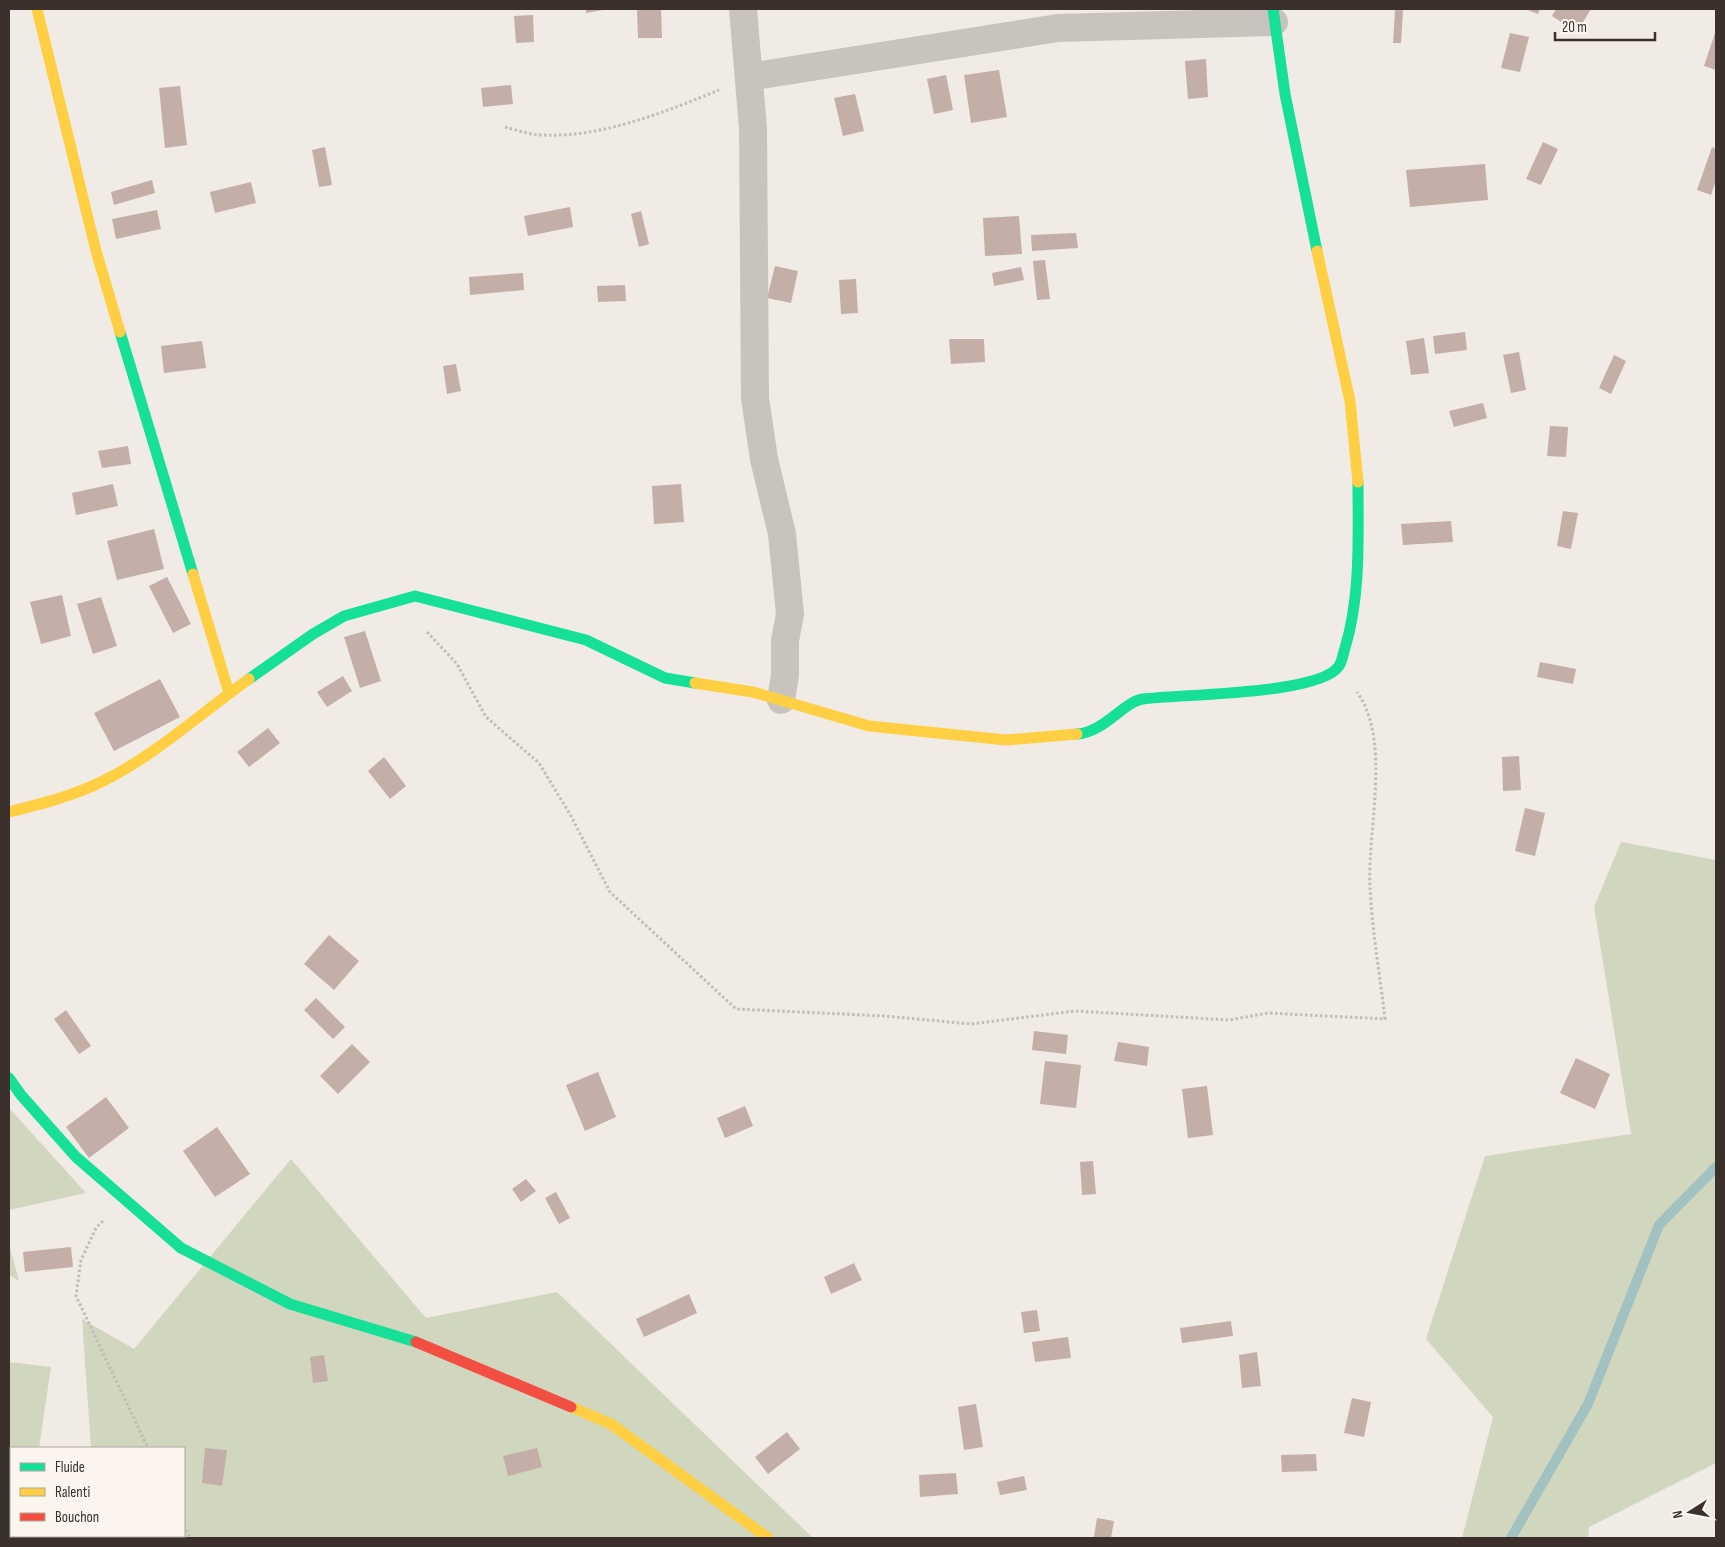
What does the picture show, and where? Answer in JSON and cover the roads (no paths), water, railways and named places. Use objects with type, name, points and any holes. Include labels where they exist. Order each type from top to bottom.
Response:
[{"type":"street","points":[[37,9],[96,251],[229,693]]},
{"type":"street","points":[[743,9],[749,77],[754,182],[752,254],[755,398],[764,459],[782,534],[790,614],[785,641],[786,675],[781,700]]},
{"type":"street","points":[[9,812],[52,802],[103,781],[147,754],[312,634],[344,616],[415,596],[586,640],[664,678],[753,692],[869,726],[1006,740],[1090,733],[1140,699],[1249,691],[1306,683],[1325,676],[1339,667],[1351,629],[1358,551],[1358,473],[1350,401],[1303,189],[1273,16],[1058,28],[749,77]]},
{"type":"street","points":[[9,1078],[21,1095],[76,1157],[181,1248],[290,1304],[411,1340],[611,1424],[768,1538]]},
{"type":"waterway","points":[[1511,1538],[1588,1404],[1659,1225],[1716,1167]]}]
